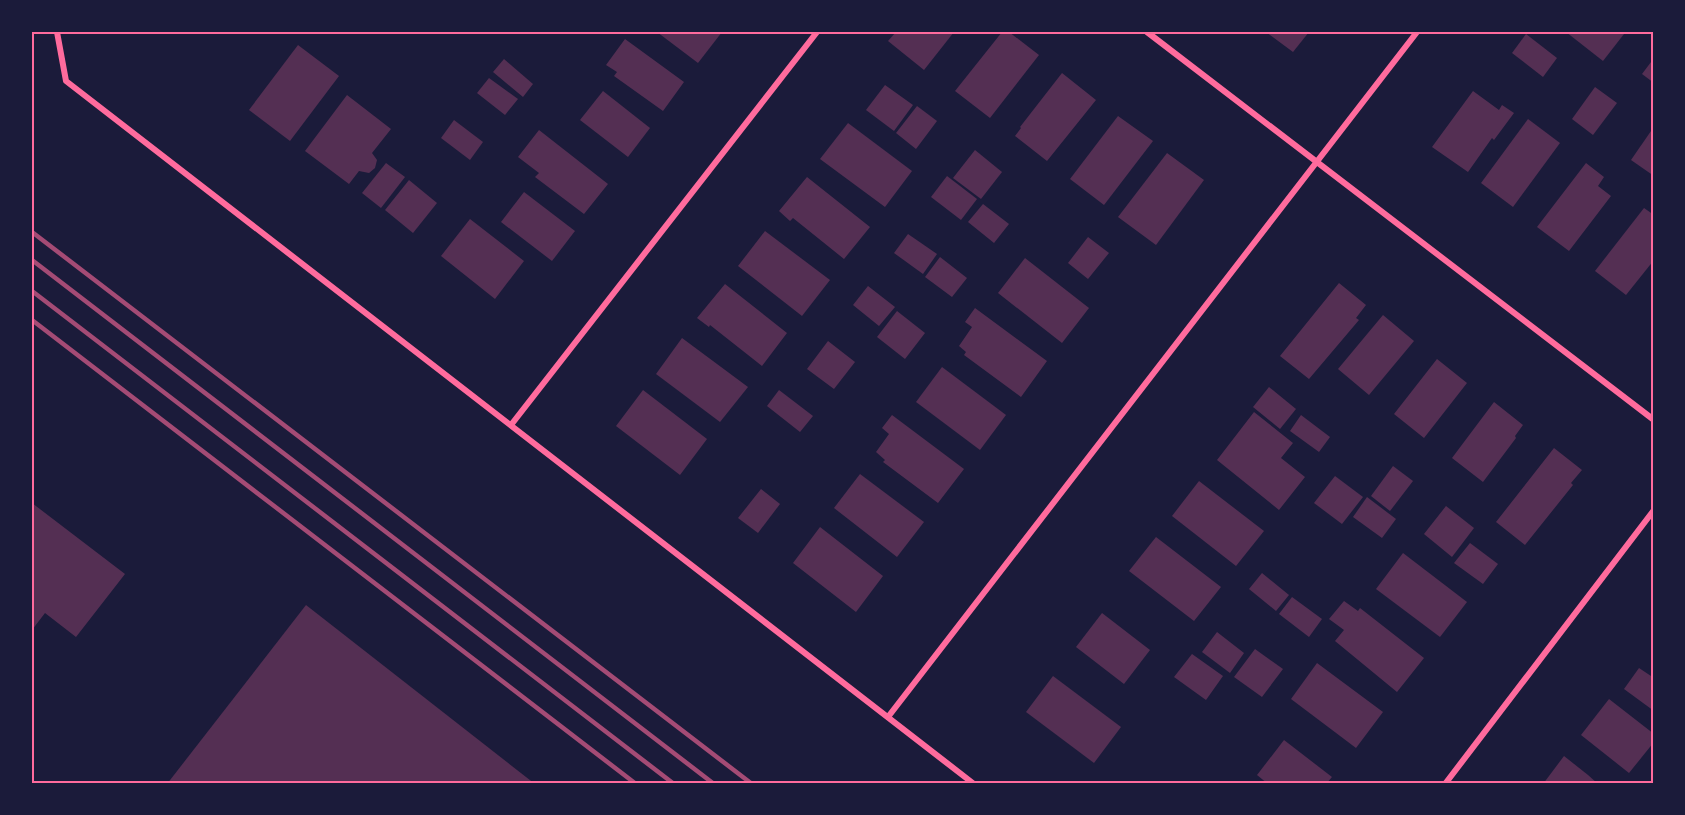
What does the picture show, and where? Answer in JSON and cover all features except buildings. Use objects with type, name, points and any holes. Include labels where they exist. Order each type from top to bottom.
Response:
[{"type":"street","points":[[57,32],[66,81],[974,783]]},
{"type":"street","points":[[511,425],[817,32]]},
{"type":"street","points":[[1148,32],[1653,420]]},
{"type":"street","points":[[888,717],[1417,32]]},
{"type":"street","points":[[1445,783],[1653,510]]},
{"type":"railway","points":[[32,232],[752,784]]},
{"type":"railway","points":[[32,260],[714,784]]},
{"type":"railway","points":[[32,291],[674,784]]},
{"type":"railway","points":[[32,320],[636,784]]}]
